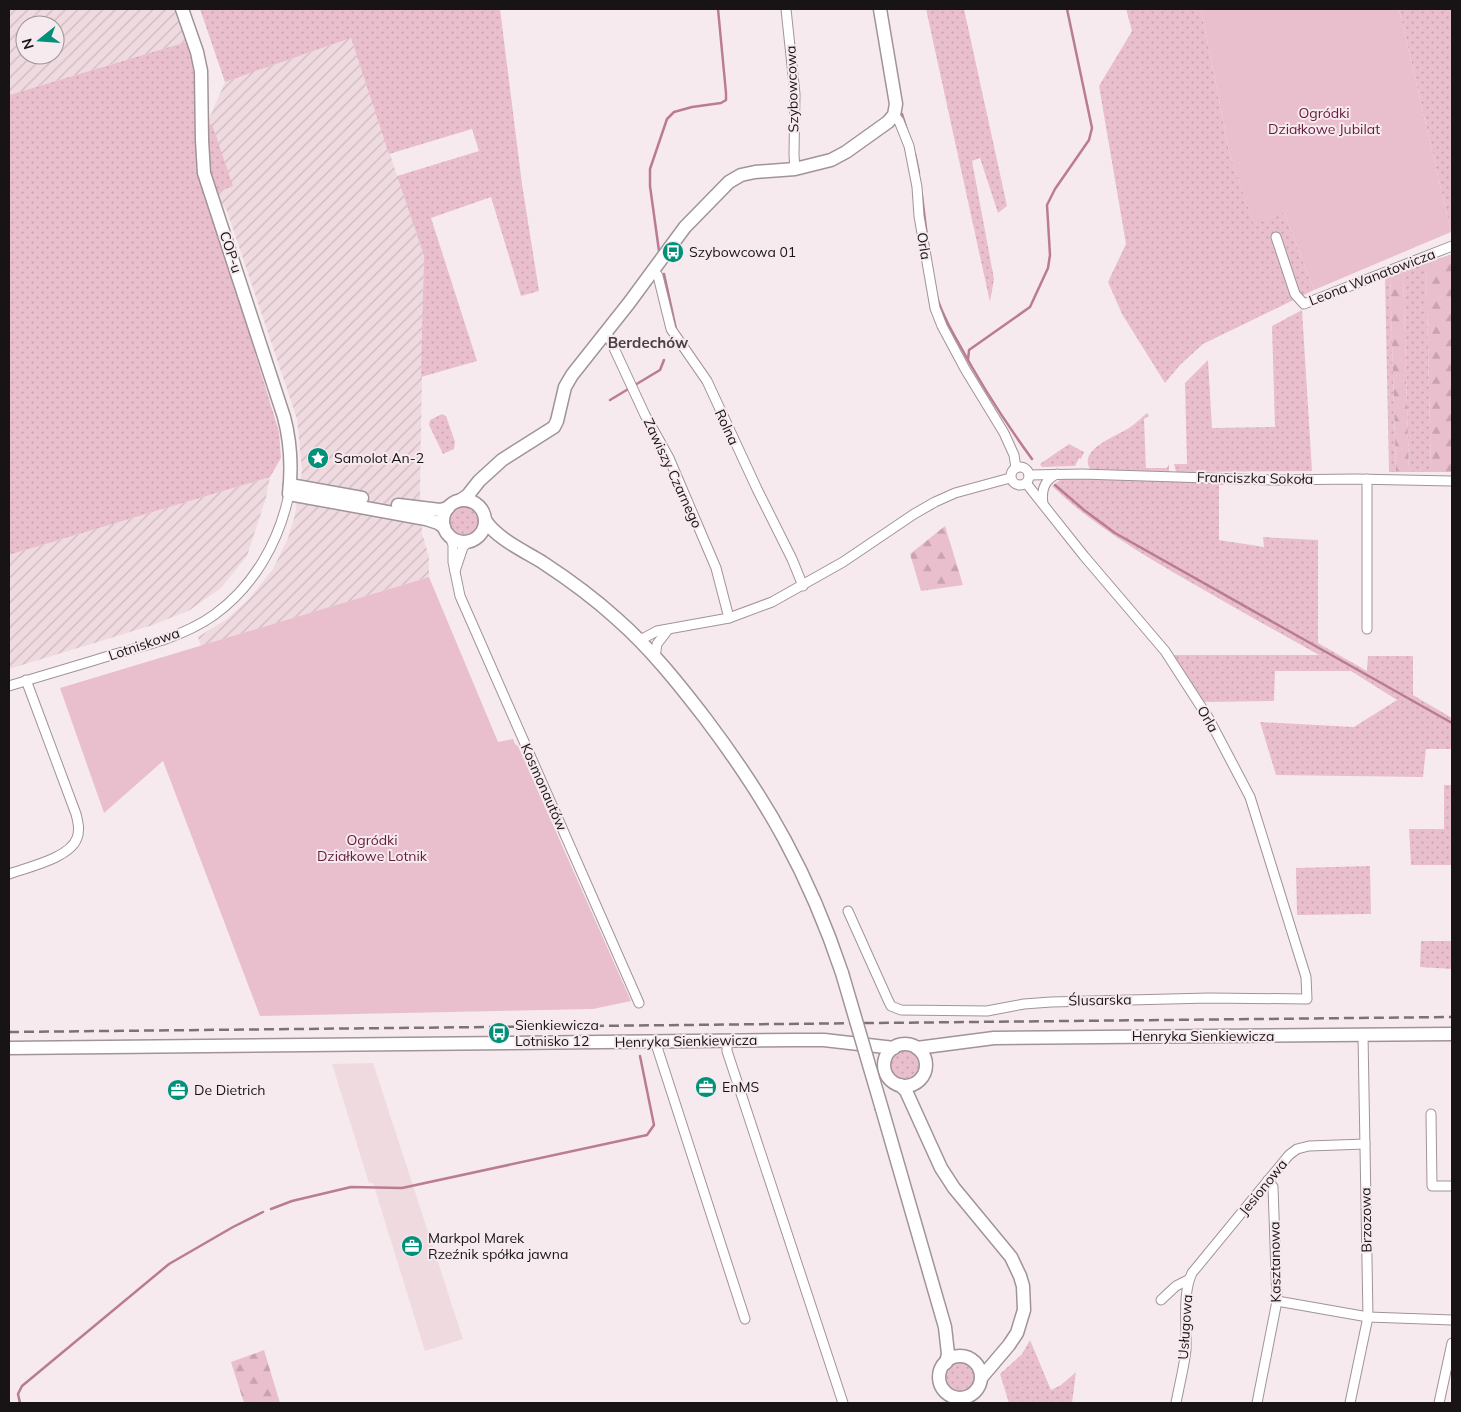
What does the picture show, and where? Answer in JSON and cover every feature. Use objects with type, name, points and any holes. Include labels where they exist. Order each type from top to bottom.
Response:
[{"type":"main road","name":"COP-u","points":[[182,9],[197,52],[201,71],[204,173],[289,435],[289,489]]},
{"type":"main road","name":"Orla","points":[[880,9],[896,104],[894,115]]},
{"type":"main road","points":[[447,532],[444,518],[452,504],[468,496],[479,481],[485,478],[502,460],[554,427],[565,387],[572,375],[685,228],[730,182],[741,175],[796,168],[831,160],[846,152],[888,122],[894,115]]},
{"type":"main road","points":[[485,478],[478,500],[479,507],[490,528],[510,544],[540,561],[580,588],[618,619],[638,639],[684,690],[728,748],[756,788],[781,830],[813,895],[842,973],[946,1327],[959,1352],[979,1368],[981,1378]]},
{"type":"main road","points":[[289,489],[420,508],[440,510],[448,508]]},
{"type":"main road","points":[[289,489],[426,519],[438,523],[458,541],[485,537],[510,544]]},
{"type":"main road","points":[[461,500],[471,502],[479,507]]},
{"type":"main road","points":[[472,540],[483,530],[485,520]]},
{"type":"main road","name":"Henryka Sienkiewicza","points":[[917,1048],[994,1038],[1452,1034]]},
{"type":"main road","name":"Henryka Sienkiewicza","points":[[9,1048],[727,1040],[824,1040],[894,1048]]},
{"type":"main road","points":[[900,1085],[910,1086],[918,1081],[924,1074],[926,1064],[924,1055],[917,1048],[903,1044],[894,1048],[887,1055],[884,1065],[885,1071],[890,1080],[906,1090],[930,1146],[945,1174],[1011,1257],[1020,1276],[1024,1298],[1022,1321],[1016,1334],[981,1378],[978,1387],[970,1399],[955,1400],[945,1391],[940,1382],[941,1371],[946,1363],[948,1354],[946,1327]]},
{"type":"main road","name":"Henryka Sienkiewicza","points":[[926,1064],[934,1055],[954,1044]]},
{"type":"main road","name":"Henryka Sienkiewicza","points":[[859,1045],[880,1058],[884,1065]]},
{"type":"main road","points":[[918,1081],[916,1088],[921,1124]]},
{"type":"main road","points":[[946,1363],[954,1358],[980,1361],[1002,1353]]},
{"type":"street","name":"Szybowcowa","points":[[786,9],[795,94],[794,155],[796,168]]},
{"type":"street","name":"Orla","points":[[894,115],[899,121],[909,146],[935,308],[942,326],[965,369],[1004,433],[1014,455],[1016,468]]},
{"type":"street","name":"Leona Wanatowicza","points":[[1276,237],[1294,294],[1304,304],[1452,246]]},
{"type":"street","name":"Rolna","points":[[653,270],[658,276],[671,329],[707,381],[757,489],[792,558],[803,586]]},
{"type":"street","name":"Zawiszy Czarnego","points":[[606,331],[645,415],[668,458],[716,568],[729,618]]},
{"type":"street","points":[[1016,468],[1025,468],[1028,479],[1018,485],[1010,478],[1010,474],[1016,468]]},
{"type":"street","points":[[1044,506],[1041,495],[1043,488],[1052,477],[1058,474]]},
{"type":"street","name":"Franciszka Sokoła","points":[[1028,479],[1058,474],[1275,480],[1367,479],[1452,481]]},
{"type":"street","points":[[638,639],[657,632],[729,618],[772,602],[843,562],[935,502],[955,493],[1010,478]]},
{"type":"street","name":"Orla","points":[[1028,479],[1044,506],[1165,651],[1209,719],[1250,797],[1306,977],[1307,999]]},
{"type":"street","points":[[1367,479],[1367,629]]},
{"type":"street","name":"Lotniskowa","points":[[9,686],[170,637],[214,615],[240,592],[263,564],[278,534],[285,512],[289,489]]},
{"type":"street","name":"Kosmonautów","points":[[447,532],[453,545],[452,562],[460,596],[638,1002]]},
{"type":"street","points":[[455,570],[463,547],[472,540]]},
{"type":"street","points":[[655,657],[657,644],[667,631]]},
{"type":"street","points":[[9,874],[61,855],[77,839],[78,832],[76,814],[26,680]]},
{"type":"street","name":"Ślusarska","points":[[848,911],[888,1000],[895,1009],[987,1011],[1024,1004],[1050,1002],[1209,998],[1307,999]]},
{"type":"street","name":"Brzozowa","points":[[1350,1403],[1368,1317],[1363,1035]]},
{"type":"street","points":[[727,1040],[727,1051],[842,1403]]},
{"type":"street","points":[[656,1041],[745,1319]]},
{"type":"street","points":[[1431,1114],[1432,1186],[1452,1186]]},
{"type":"street","name":"Jesionowa","points":[[1188,1280],[1289,1155],[1297,1149],[1309,1146],[1365,1144]]},
{"type":"street","name":"Kasztanowa","points":[[1257,1403],[1277,1301],[1273,1187],[1268,1180]]},
{"type":"street","points":[[1161,1300],[1176,1286],[1188,1280]]},
{"type":"street","name":"Usługowa","points":[[1176,1403],[1186,1351],[1188,1280]]},
{"type":"street","points":[[1277,1301],[1368,1317],[1452,1320]]},
{"type":"street","points":[[1440,1403],[1452,1343]]},
{"type":"shaded area","points":[[9,9],[174,9],[186,42],[9,95]]},
{"type":"shaded area","points":[[351,38],[424,256],[420,490],[422,533],[429,557],[429,577],[201,646],[198,637],[227,619],[248,600],[273,569],[288,538],[295,515],[302,470],[297,419],[227,211],[215,193],[206,126],[225,82]]},
{"type":"shaded area","points":[[270,477],[266,498],[247,556],[221,588],[190,610],[153,625],[9,669],[9,555]]},
{"type":"shaded area","name":"Markpol Marek Rzeźnik spółka jawna","points":[[373,1063],[463,1339],[425,1351],[373,1183],[369,1183],[332,1064]]},
{"type":"green space","points":[[200,9],[500,9],[522,184],[539,291],[521,296],[491,197],[431,218],[477,361],[421,377],[424,256],[397,176],[479,151],[472,129],[389,154],[351,38],[225,82]]},
{"type":"green space","points":[[926,9],[964,9],[1007,206],[998,213],[980,158],[972,161],[994,279],[990,302]]},
{"type":"green space","points":[[1126,9],[1201,9],[1230,155],[1254,224],[1284,212],[1314,290],[1203,344],[1180,365],[1165,383],[1122,314],[1108,282],[1126,244],[1099,86],[1132,31]]},
{"type":"green space","name":"Ogródki Działkowe Jubilat","points":[[1201,9],[1399,9],[1451,232],[1314,290],[1284,212],[1254,225],[1230,155]]},
{"type":"green space","points":[[1399,9],[1452,9],[1451,232]]},
{"type":"green space","points":[[186,42],[192,58],[197,104],[199,165],[204,196],[239,300],[279,432],[281,458],[270,477],[9,555],[9,95]]},
{"type":"green space","points":[[212,124],[233,186],[215,193],[208,156],[206,126]]},
{"type":"green space","points":[[1452,254],[1452,472],[1431,472],[1426,263]]},
{"type":"green space","points":[[1426,263],[1431,472],[1409,472],[1403,271]]},
{"type":"green space","points":[[1403,271],[1409,472],[1396,472],[1390,276]]},
{"type":"green space","points":[[1390,276],[1396,472],[1389,472],[1385,278]]},
{"type":"green space","points":[[1302,310],[1312,471],[1176,472],[1174,464],[1187,464],[1185,383],[1208,360],[1212,428],[1275,427],[1272,326]]},
{"type":"green space","points":[[1147,413],[1149,416],[1144,419],[1146,468],[1167,468],[1169,464],[1169,472],[1090,469],[1089,455],[1094,449],[1129,428]]},
{"type":"green space","points":[[442,414],[446,416],[455,442],[454,449],[443,454],[429,425],[430,420]]},
{"type":"green space","points":[[1069,444],[1084,452],[1075,466],[1042,467],[1040,464]]},
{"type":"green space","points":[[1060,478],[1221,480],[1224,485],[1219,485],[1219,540],[1264,547],[1263,537],[1318,540],[1318,643],[1367,671],[1368,656],[1413,656],[1413,695],[1452,718],[1452,749],[1426,749],[1423,777],[1276,775],[1260,722],[1354,727],[1397,700],[1351,671],[1275,671],[1274,701],[1203,702],[1170,655],[1319,655],[1190,582],[1119,539],[1052,486]]},
{"type":"green space","points":[[464,506],[475,510],[479,521],[475,532],[464,536],[453,532],[449,521],[453,510]]},
{"type":"green space","points":[[945,526],[963,585],[921,591],[910,554]]},
{"type":"green space","name":"Ogródki Działkowe Lotnik","points":[[429,577],[498,742],[513,739],[518,746],[631,1001],[593,1009],[260,1016],[163,761],[104,813],[60,688]]},
{"type":"green space","points":[[1444,785],[1452,785],[1452,865],[1411,865],[1409,829],[1444,829]]},
{"type":"green space","points":[[1370,866],[1371,914],[1297,915],[1296,868]]},
{"type":"green space","points":[[1421,941],[1452,941],[1452,969],[1420,967]]},
{"type":"green space","points":[[905,1050],[916,1054],[920,1065],[916,1076],[905,1080],[894,1076],[890,1065],[894,1054]]},
{"type":"green space","points":[[1030,1340],[1051,1390],[1061,1385],[1076,1372],[1072,1403],[1009,1403],[1000,1374],[1022,1354]]},
{"type":"green space","points":[[264,1350],[280,1403],[244,1403],[231,1362]]},
{"type":"green space","points":[[960,1362],[966,1363],[974,1371],[974,1383],[966,1391],[960,1392],[954,1391],[946,1383],[945,1377],[946,1371],[954,1363]]},
{"type":"waterway","points":[[659,251],[650,186],[650,169],[667,119],[674,112],[692,107],[721,103],[726,100],[718,9]]},
{"type":"waterway","points":[[968,360],[969,350],[1030,307],[1048,268],[1050,255],[1047,205],[1055,189],[1089,140],[1092,128],[1067,9]]},
{"type":"waterway","points":[[902,114],[907,130]]},
{"type":"waterway","points":[[915,154],[919,173]]},
{"type":"waterway","points":[[922,196],[928,245]]},
{"type":"waterway","points":[[664,274],[676,329]]},
{"type":"waterway","points":[[937,297],[946,321],[975,372],[1032,459]]},
{"type":"waterway","points":[[635,385],[660,370],[664,360]]},
{"type":"waterway","points":[[610,400],[630,388]]},
{"type":"waterway","points":[[1055,485],[1115,533],[1452,723]]},
{"type":"waterway","points":[[271,1209],[292,1201],[351,1187],[402,1188],[647,1135],[654,1125],[640,1056]]},
{"type":"waterway","points":[[20,1403],[18,1394],[22,1386],[169,1264],[263,1212]]},
{"type":"railway","points":[[9,1032],[1452,1017]]},
{"type":"place","name":"Szybowcowa 01","points":[[673,252]]},
{"type":"place","name":"Samolot An-2","points":[[318,458]]},
{"type":"place","name":"Sienkiewicza Lotnisko 12","points":[[499,1033]]},
{"type":"place","name":"EnMS","points":[[706,1087]]},
{"type":"place","name":"De Dietrich","points":[[178,1090]]},
{"type":"place","name":"Markpol Marek Rzeźnik spółka jawna","points":[[412,1246]]},
{"type":"district","name":"Berdechów","points":[[648,343]]}]
